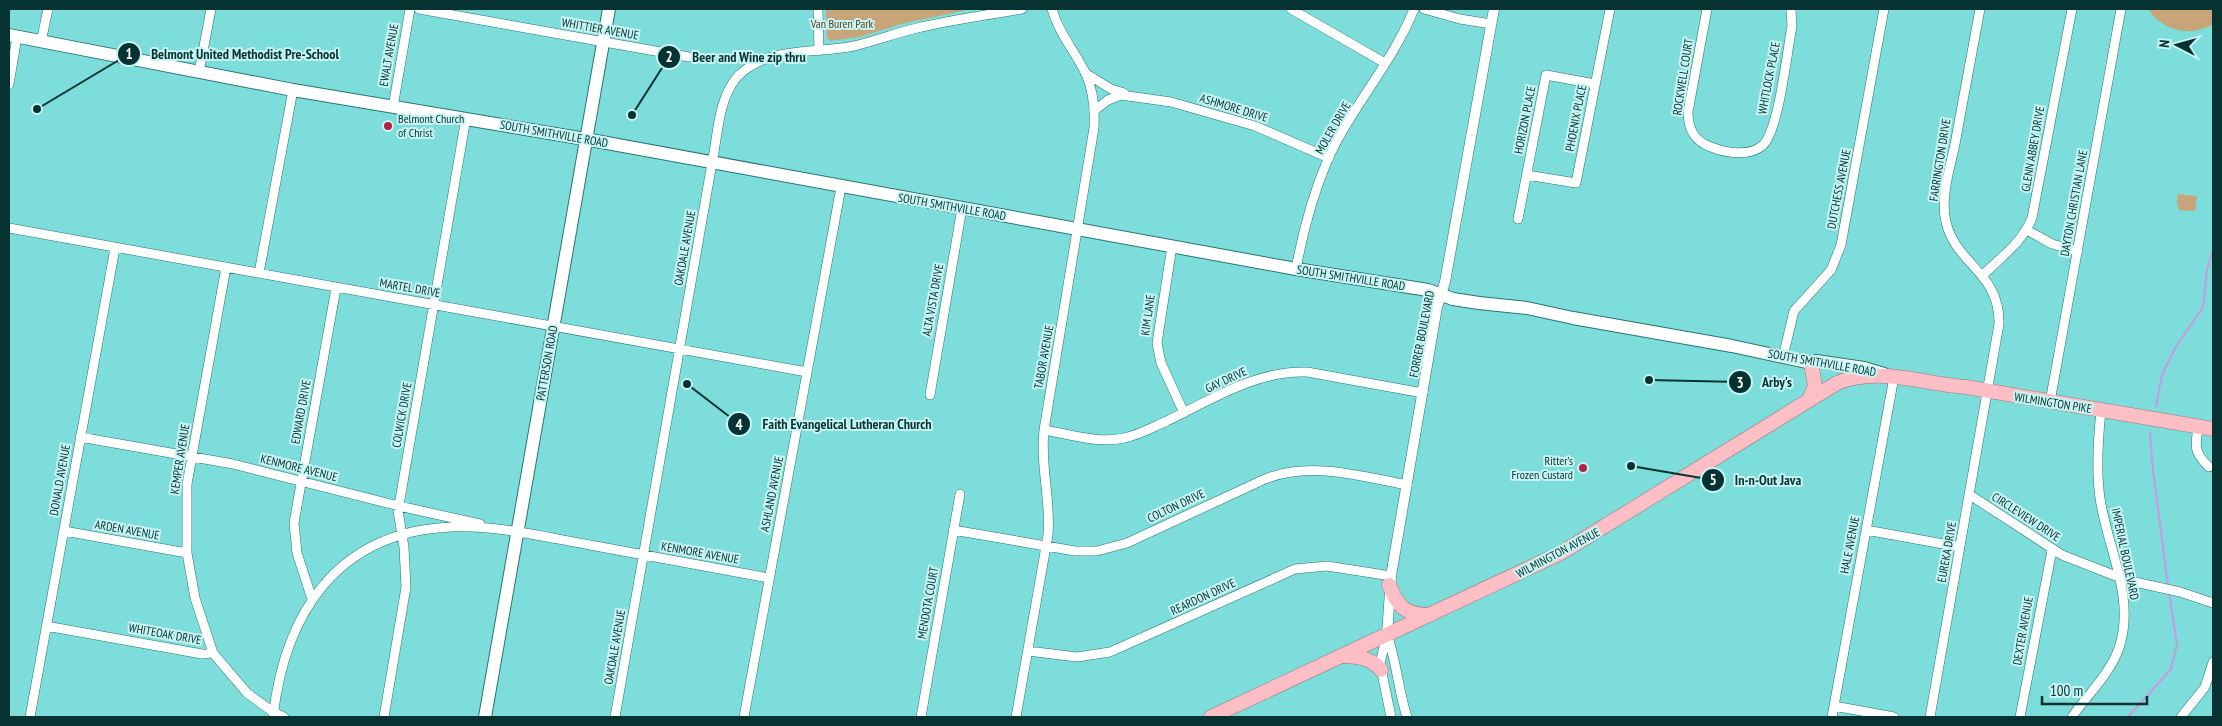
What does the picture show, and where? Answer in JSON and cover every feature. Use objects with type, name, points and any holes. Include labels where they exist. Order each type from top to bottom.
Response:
[{"type":"main road","name":"PATTERSON ROAD","points":[[485,717],[514,531],[554,326],[609,9]]},
{"type":"main road","name":"SOUTH SMITHVILLE ROAD","points":[[13,36],[293,90],[466,118],[1296,269],[1428,290],[1479,303],[1526,308],[1811,363],[1816,361],[1864,368],[1894,377]]},
{"type":"main road","points":[[1809,400],[1815,386],[1811,363]]},
{"type":"main road","name":"WILMINGTON AVENUE","points":[[1211,717],[1562,553],[1809,400],[1848,378],[1871,375],[1894,377]]},
{"type":"main road","name":"WILMINGTON PIKE","points":[[1894,377],[2213,429]]},
{"type":"main road","points":[[1390,581],[1396,601],[1402,608],[1411,613],[1430,615]]},
{"type":"main road","points":[[1342,656],[1363,658],[1375,663],[1381,670]]},
{"type":"street","points":[[42,42],[48,9]]},
{"type":"street","points":[[199,72],[211,9]]},
{"type":"street","name":"EWALT AVENUE","points":[[392,107],[410,9]]},
{"type":"street","name":"WHITTIER AVENUE","points":[[419,9],[689,57]]},
{"type":"street","points":[[818,9],[819,51]]},
{"type":"street","name":"OAKDALE AVENUE","points":[[615,717],[712,163],[727,94],[737,77],[754,63],[763,60],[859,45],[918,28],[1022,9]]},
{"type":"street","name":"TABOR AVENUE","points":[[1016,717],[1049,522],[1042,458],[1044,430],[1094,128],[1095,110],[1090,85],[1085,73],[1063,39],[1052,9]]},
{"type":"street","points":[[1291,9],[1385,63]]},
{"type":"street","name":"MOLER DRIVE","points":[[1296,269],[1305,226],[1329,158],[1403,34],[1414,9]]},
{"type":"street","points":[[1424,9],[1460,19],[1491,24]]},
{"type":"street","name":"FORRER BOULEVARD","points":[[1391,717],[1380,663],[1387,635],[1390,581],[1437,307],[1447,274],[1494,9]]},
{"type":"street","name":"PHOENIX PLACE","points":[[1527,175],[1576,183],[1610,9]]},
{"type":"street","name":"ROCKWELL COURT","points":[[1707,9],[1688,112],[1691,130],[1699,141],[1715,149],[1747,152],[1760,147]]},
{"type":"street","name":"WHITLOCK PLACE","points":[[1760,147],[1772,132],[1792,26],[1791,9]]},
{"type":"street","name":"DUTCHESS AVENUE","points":[[1783,357],[1794,311],[1831,270],[1841,245],[1884,9]]},
{"type":"street","name":"FARRINGTON DRIVE","points":[[1980,9],[1944,211],[1946,222],[1954,240],[1982,275],[1995,296],[1999,314],[1988,391]]},
{"type":"street","name":"GLENN ABBEY DRIVE","points":[[1982,275],[2018,243],[2027,230],[2034,208],[2072,9]]},
{"type":"street","name":"DAYTON CHRISTIAN LANE","points":[[2050,402],[2122,9]]},
{"type":"street","points":[[9,84],[13,36]]},
{"type":"street","name":"ASHMORE DRIVE","points":[[1085,73],[1111,89],[1180,104],[1234,119],[1290,140],[1329,158]]},
{"type":"street","name":"HORIZON PLACE","points":[[1518,219],[1546,75],[1595,84]]},
{"type":"street","points":[[258,273],[293,90]]},
{"type":"street","points":[[1095,110],[1115,96],[1127,94]]},
{"type":"street","name":"COLWICK DRIVE","points":[[384,717],[406,586],[399,506],[466,118]]},
{"type":"street","name":"ASHLAND AVENUE","points":[[744,717],[840,186]]},
{"type":"street","name":"ALTA VISTA DRIVE","points":[[930,395],[962,208]]},
{"type":"street","name":"MARTEL DRIVE","points":[[9,228],[807,372]]},
{"type":"street","points":[[2027,230],[2052,244],[2078,251]]},
{"type":"street","name":"KIM LANE","points":[[1172,246],[1157,343],[1161,363],[1184,413]]},
{"type":"street","name":"DONALD AVENUE","points":[[30,717],[115,248]]},
{"type":"street","name":"KEMPER AVENUE","points":[[213,653],[195,598],[187,553],[185,508],[191,457],[226,268]]},
{"type":"street","name":"EDWARD DRIVE","points":[[312,599],[301,568],[295,539],[295,515],[336,288]]},
{"type":"street","name":"GAY DRIVE","points":[[1044,430],[1104,440],[1124,438],[1146,431],[1263,377],[1290,372],[1307,372],[1423,393]]},
{"type":"street","name":"HALE AVENUE","points":[[1832,717],[1894,377]]},
{"type":"street","name":"EUREKA DRIVE","points":[[1930,717],[1988,391]]},
{"type":"street","name":"IMPERIAL BOULEVARD","points":[[2072,717],[2107,671],[2119,648],[2124,623],[2123,591],[2100,497],[2098,440],[2101,411]]},
{"type":"street","points":[[2198,427],[2196,442],[2198,457],[2209,467]]},
{"type":"street","name":"KENMORE AVENUE","points":[[80,437],[232,464],[399,506],[514,531],[769,578]]},
{"type":"street","name":"COLTON DRIVE","points":[[954,530],[1087,552],[1113,548],[1265,478],[1288,471],[1325,470],[1407,485]]},
{"type":"street","name":"MENDOTA COURT","points":[[921,717],[960,494]]},
{"type":"street","name":"CIRCLEVIEW DRIVE","points":[[1970,495],[2052,550],[2120,577],[2213,602]]},
{"type":"street","name":"KENMORE AVENUE","points":[[273,715],[275,692],[286,650],[297,625],[312,599],[330,577],[345,564],[364,551],[401,535],[450,527],[514,531]]},
{"type":"street","points":[[1866,530],[1960,547]]},
{"type":"street","name":"ARDEN AVENUE","points":[[64,531],[187,553]]},
{"type":"street","name":"DEXTER AVENUE","points":[[2020,717],[2052,550]]},
{"type":"street","name":"REARDON DRIVE","points":[[1028,651],[1077,657],[1110,652],[1295,569],[1327,566],[1390,581]]},
{"type":"street","name":"WHITEOAK DRIVE","points":[[46,626],[202,654],[213,653],[247,693],[273,715],[284,717]]},
{"type":"street","name":"FORRER BOULEVARD","points":[[1387,635],[1394,654],[1407,717]]},
{"type":"street","points":[[2181,717],[2205,688],[2213,662]]},
{"type":"street","points":[[1834,706],[1894,717]]},
{"type":"green space","name":"Van Buren Park","points":[[826,9],[967,10],[905,23],[859,37],[830,41],[827,38]]},
{"type":"green space","points":[[2148,9],[2213,9],[2213,24],[2195,31],[2178,30],[2161,23]]},
{"type":"green space","points":[[2178,194],[2197,196],[2195,211],[2179,210],[2177,203]]},
{"type":"waterway","points":[[2156,406],[2162,375],[2175,348],[2203,307],[2207,269],[2213,250]]},
{"type":"waterway","points":[[2150,433],[2168,585]]},
{"type":"waterway","points":[[2128,717],[2171,669],[2177,645],[2169,592]]},
{"type":"place","name":"Belmont United Methodist Pre-School","points":[[37,109]]},
{"type":"place","name":"Beer and Wine zip thru","points":[[632,115]]},
{"type":"place","name":"Belmont Church of Christ","points":[[388,126]]},
{"type":"place","name":"Arby's","points":[[1649,380]]},
{"type":"place","name":"Faith Evangelical Lutheran Church","points":[[687,384]]},
{"type":"place","name":"In-n-Out Java","points":[[1631,466]]},
{"type":"place","name":"Ritter’s Frozen Custard","points":[[1583,468]]}]
